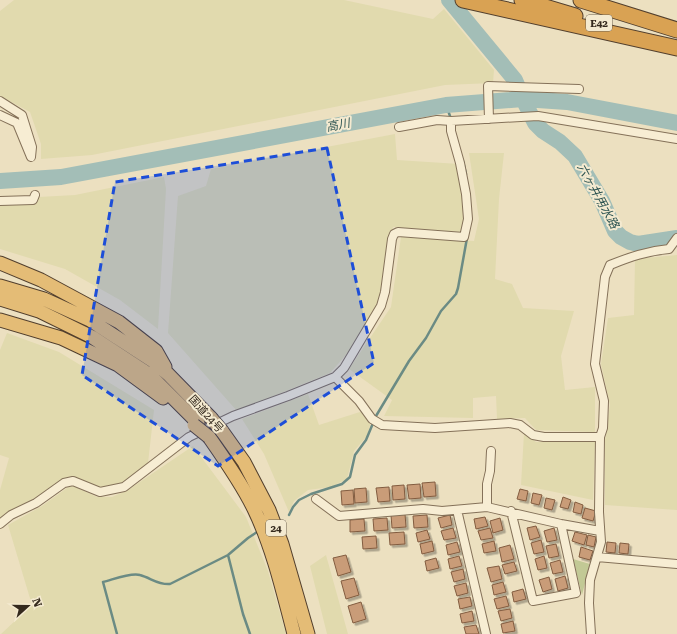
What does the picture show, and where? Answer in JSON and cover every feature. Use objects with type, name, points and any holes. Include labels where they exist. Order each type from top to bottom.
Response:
[{"type":"highway","points":[[464,0],[677,47]]},
{"type":"highway","name":"E42","points":[[522,0],[677,47]]},
{"type":"highway","name":"E42","points":[[581,0],[677,30]]},
{"type":"highway","name":"24","points":[[0,263],[41,280],[119,322],[154,356]]},
{"type":"highway","name":"24","points":[[0,286],[44,300],[90,320],[154,356]]},
{"type":"highway","name":"24","points":[[0,299],[39,311],[92,337],[149,381]]},
{"type":"highway","name":"24","points":[[0,320],[61,338],[149,381]]},
{"type":"highway","name":"国道24号","points":[[154,356],[168,374],[211,418],[244,462],[269,510],[282,544],[308,634]]},
{"type":"highway","name":"国道24号","points":[[149,381],[209,437],[234,473],[254,510],[274,559],[294,634]]},
{"type":"street","points":[[488,116],[488,86],[579,89]]},
{"type":"street","points":[[0,101],[22,115],[32,147],[31,157],[17,123],[0,116]]},
{"type":"street","points":[[399,127],[437,120],[451,121],[488,116],[538,116],[677,139]]},
{"type":"street","points":[[0,524],[11,515],[36,503],[64,483],[73,481],[100,492],[124,487],[189,437],[233,416],[288,396],[335,376],[344,368],[381,306],[385,292],[392,239],[394,234],[398,232],[464,236],[468,219],[466,194],[460,163],[451,131],[451,121]]},
{"type":"street","points":[[0,201],[33,200],[35,195]]},
{"type":"street","points":[[591,634],[589,603],[590,580],[601,542],[599,512],[600,437],[603,428],[604,401],[595,364],[606,277],[610,265],[634,256],[669,249],[677,238]]},
{"type":"street","points":[[335,376],[359,401],[374,420],[382,425],[435,428],[510,423],[520,425],[533,435],[544,437],[600,437]]},
{"type":"street","points":[[487,507],[487,484],[490,471],[491,451]]},
{"type":"street","points":[[316,499],[339,516],[423,509],[442,511],[487,507],[511,511],[561,524],[600,531]]},
{"type":"street","points":[[457,510],[486,634]]},
{"type":"street","points":[[511,511],[533,601],[576,593],[561,524]]},
{"type":"street","points":[[597,557],[677,564]]},
{"type":"highlighted area","points":[[327,148],[374,363],[218,466],[82,375],[115,182]]},
{"type":"shaded area","points":[[14,0],[344,0],[433,19],[444,9],[494,70],[493,83],[445,85],[92,155],[41,159],[41,144],[30,112],[0,96],[0,11]]},
{"type":"shaded area","points":[[395,134],[397,160],[459,164],[466,217],[461,232],[393,227],[380,304],[352,348],[330,373],[237,411],[168,333],[178,196],[206,186],[211,169]]},
{"type":"shaded area","points":[[469,153],[504,153],[499,199],[495,279],[512,284],[523,308],[574,311],[561,356],[565,390],[595,387],[595,432],[536,430],[525,418],[497,419],[496,396],[473,398],[473,418],[384,416],[392,400],[349,369],[391,307],[401,237],[474,241],[479,219]]},
{"type":"shaded area","points":[[164,177],[166,189],[158,329],[120,300],[65,269],[0,249],[0,201],[2,199],[75,195]]},
{"type":"shaded area","points":[[677,255],[677,510],[605,505],[605,439],[610,405],[601,364],[608,318],[634,315],[635,259]]},
{"type":"shaded area","points":[[7,333],[59,352],[154,410],[148,463],[122,483],[103,488],[68,477],[0,520],[0,490],[9,458],[0,455],[0,350]]},
{"type":"shaded area","points":[[308,394],[319,425],[363,411],[371,422],[367,436],[354,451],[347,479],[331,487],[308,490],[294,501],[289,512],[264,454],[242,419]]},
{"type":"shaded area","points":[[524,433],[536,442],[595,442],[593,500],[521,485]]},
{"type":"shaded area","points":[[193,446],[246,517],[268,571],[286,634],[1,634],[32,605],[8,525],[42,506],[71,485],[97,497],[112,497],[128,490]]},
{"type":"shaded area","points":[[326,555],[348,634],[327,634],[310,566]]},
{"type":"green space","points":[[573,559],[590,564],[582,595]]},
{"type":"building","points":[[435,482],[436,496],[424,497],[422,483]]},
{"type":"building","points":[[420,484],[421,498],[409,499],[407,485]]},
{"type":"building","points":[[404,485],[405,499],[393,500],[392,486]]},
{"type":"building","points":[[389,487],[390,501],[378,502],[376,488]]},
{"type":"building","points":[[366,488],[367,502],[355,503],[354,489]]},
{"type":"building","points":[[520,489],[528,491],[526,501],[517,499]]},
{"type":"building","points":[[353,490],[354,504],[342,505],[341,491]]},
{"type":"building","points":[[533,493],[542,495],[539,505],[531,503]]},
{"type":"building","points":[[563,497],[571,500],[568,509],[560,507]]},
{"type":"building","points":[[546,498],[555,500],[552,510],[544,508]]},
{"type":"building","points":[[575,502],[583,505],[581,514],[573,512]]},
{"type":"building","points":[[585,508],[596,511],[593,521],[582,518]]},
{"type":"building","points":[[405,514],[406,527],[392,528],[391,515]]},
{"type":"building","points":[[427,515],[428,527],[414,528],[413,516]]},
{"type":"building","points":[[450,515],[452,525],[441,528],[438,518]]},
{"type":"building","points":[[485,517],[488,526],[476,529],[474,519]]},
{"type":"building","points":[[387,518],[388,530],[374,531],[373,519]]},
{"type":"building","points":[[500,518],[503,530],[493,533],[490,521]]},
{"type":"building","points":[[364,519],[365,531],[350,532],[350,520]]},
{"type":"building","points":[[536,526],[540,537],[530,540],[527,528]]},
{"type":"building","points":[[453,528],[456,538],[444,540],[441,531]]},
{"type":"building","points":[[490,528],[493,538],[481,540],[478,531]]},
{"type":"building","points":[[554,528],[557,540],[547,542],[544,531]]},
{"type":"building","points":[[427,530],[430,539],[418,542],[416,533]]},
{"type":"building","points":[[404,532],[405,544],[390,545],[389,533]]},
{"type":"building","points":[[575,532],[587,535],[584,545],[572,541]]},
{"type":"building","points":[[588,535],[596,537],[594,547],[586,545]]},
{"type":"building","points":[[376,536],[377,548],[363,549],[362,537]]},
{"type":"building","points":[[541,540],[544,552],[534,554],[531,543]]},
{"type":"building","points":[[432,541],[434,551],[422,554],[420,544]]},
{"type":"building","points":[[494,541],[496,551],[484,553],[482,544]]},
{"type":"building","points":[[457,542],[460,552],[448,555],[446,545]]},
{"type":"building","points":[[607,542],[616,543],[615,553],[606,552]]},
{"type":"building","points":[[620,543],[629,544],[628,554],[619,553]]},
{"type":"building","points":[[556,544],[559,556],[549,558],[546,546]]},
{"type":"building","points":[[510,545],[514,559],[502,562],[499,548]]},
{"type":"building","points":[[581,547],[593,551],[590,560],[579,557]]},
{"type":"building","points":[[346,555],[351,572],[338,576],[333,558]]},
{"type":"building","points":[[459,556],[462,566],[450,569],[448,559]]},
{"type":"building","points":[[544,556],[547,568],[538,570],[535,559]]},
{"type":"building","points":[[436,558],[439,568],[427,571],[425,561]]},
{"type":"building","points":[[560,560],[563,572],[553,574],[550,563]]},
{"type":"building","points":[[514,562],[517,571],[505,574],[502,565]]},
{"type":"building","points":[[499,566],[502,579],[491,582],[487,568]]},
{"type":"building","points":[[463,569],[465,579],[454,582],[451,572]]},
{"type":"building","points":[[565,576],[568,588],[558,591],[555,579]]},
{"type":"building","points":[[549,577],[552,589],[543,592],[539,580]]},
{"type":"building","points":[[354,578],[359,595],[346,599],[341,581]]},
{"type":"building","points":[[503,582],[506,592],[494,595],[492,585]]},
{"type":"building","points":[[466,583],[468,593],[457,596],[454,586]]},
{"type":"building","points":[[523,589],[526,599],[514,602],[512,592]]},
{"type":"building","points":[[506,596],[509,606],[497,609],[494,599]]},
{"type":"building","points":[[470,597],[472,606],[460,609],[458,599]]},
{"type":"building","points":[[361,602],[366,619],[353,623],[348,606]]},
{"type":"building","points":[[510,609],[512,618],[501,621],[498,611]]},
{"type":"building","points":[[472,611],[474,621],[462,623],[460,614]]},
{"type":"building","points":[[513,621],[515,631],[503,633],[501,624]]},
{"type":"building","points":[[476,625],[479,634],[466,634],[464,627]]},
{"type":"waterway","name":"六ヶ井用水路","points":[[449,0],[515,80],[535,123],[543,131],[560,142],[575,156],[602,201],[615,231],[621,237],[638,244],[677,238]]},
{"type":"waterway","name":"高川","points":[[0,181],[61,177],[446,105],[523,99],[567,102],[677,123]]},
{"type":"waterway","points":[[446,105],[450,116]]},
{"type":"waterway","points":[[463,161],[466,174]]},
{"type":"waterway","points":[[289,515],[299,500],[311,494],[342,484],[350,477],[355,455],[366,440],[376,416],[409,361],[426,338],[441,311],[456,294],[467,238]]},
{"type":"waterway","points":[[117,634],[103,582],[136,574],[155,581],[170,584],[228,555],[257,532]]},
{"type":"waterway","points":[[228,555],[243,614],[250,634]]}]
